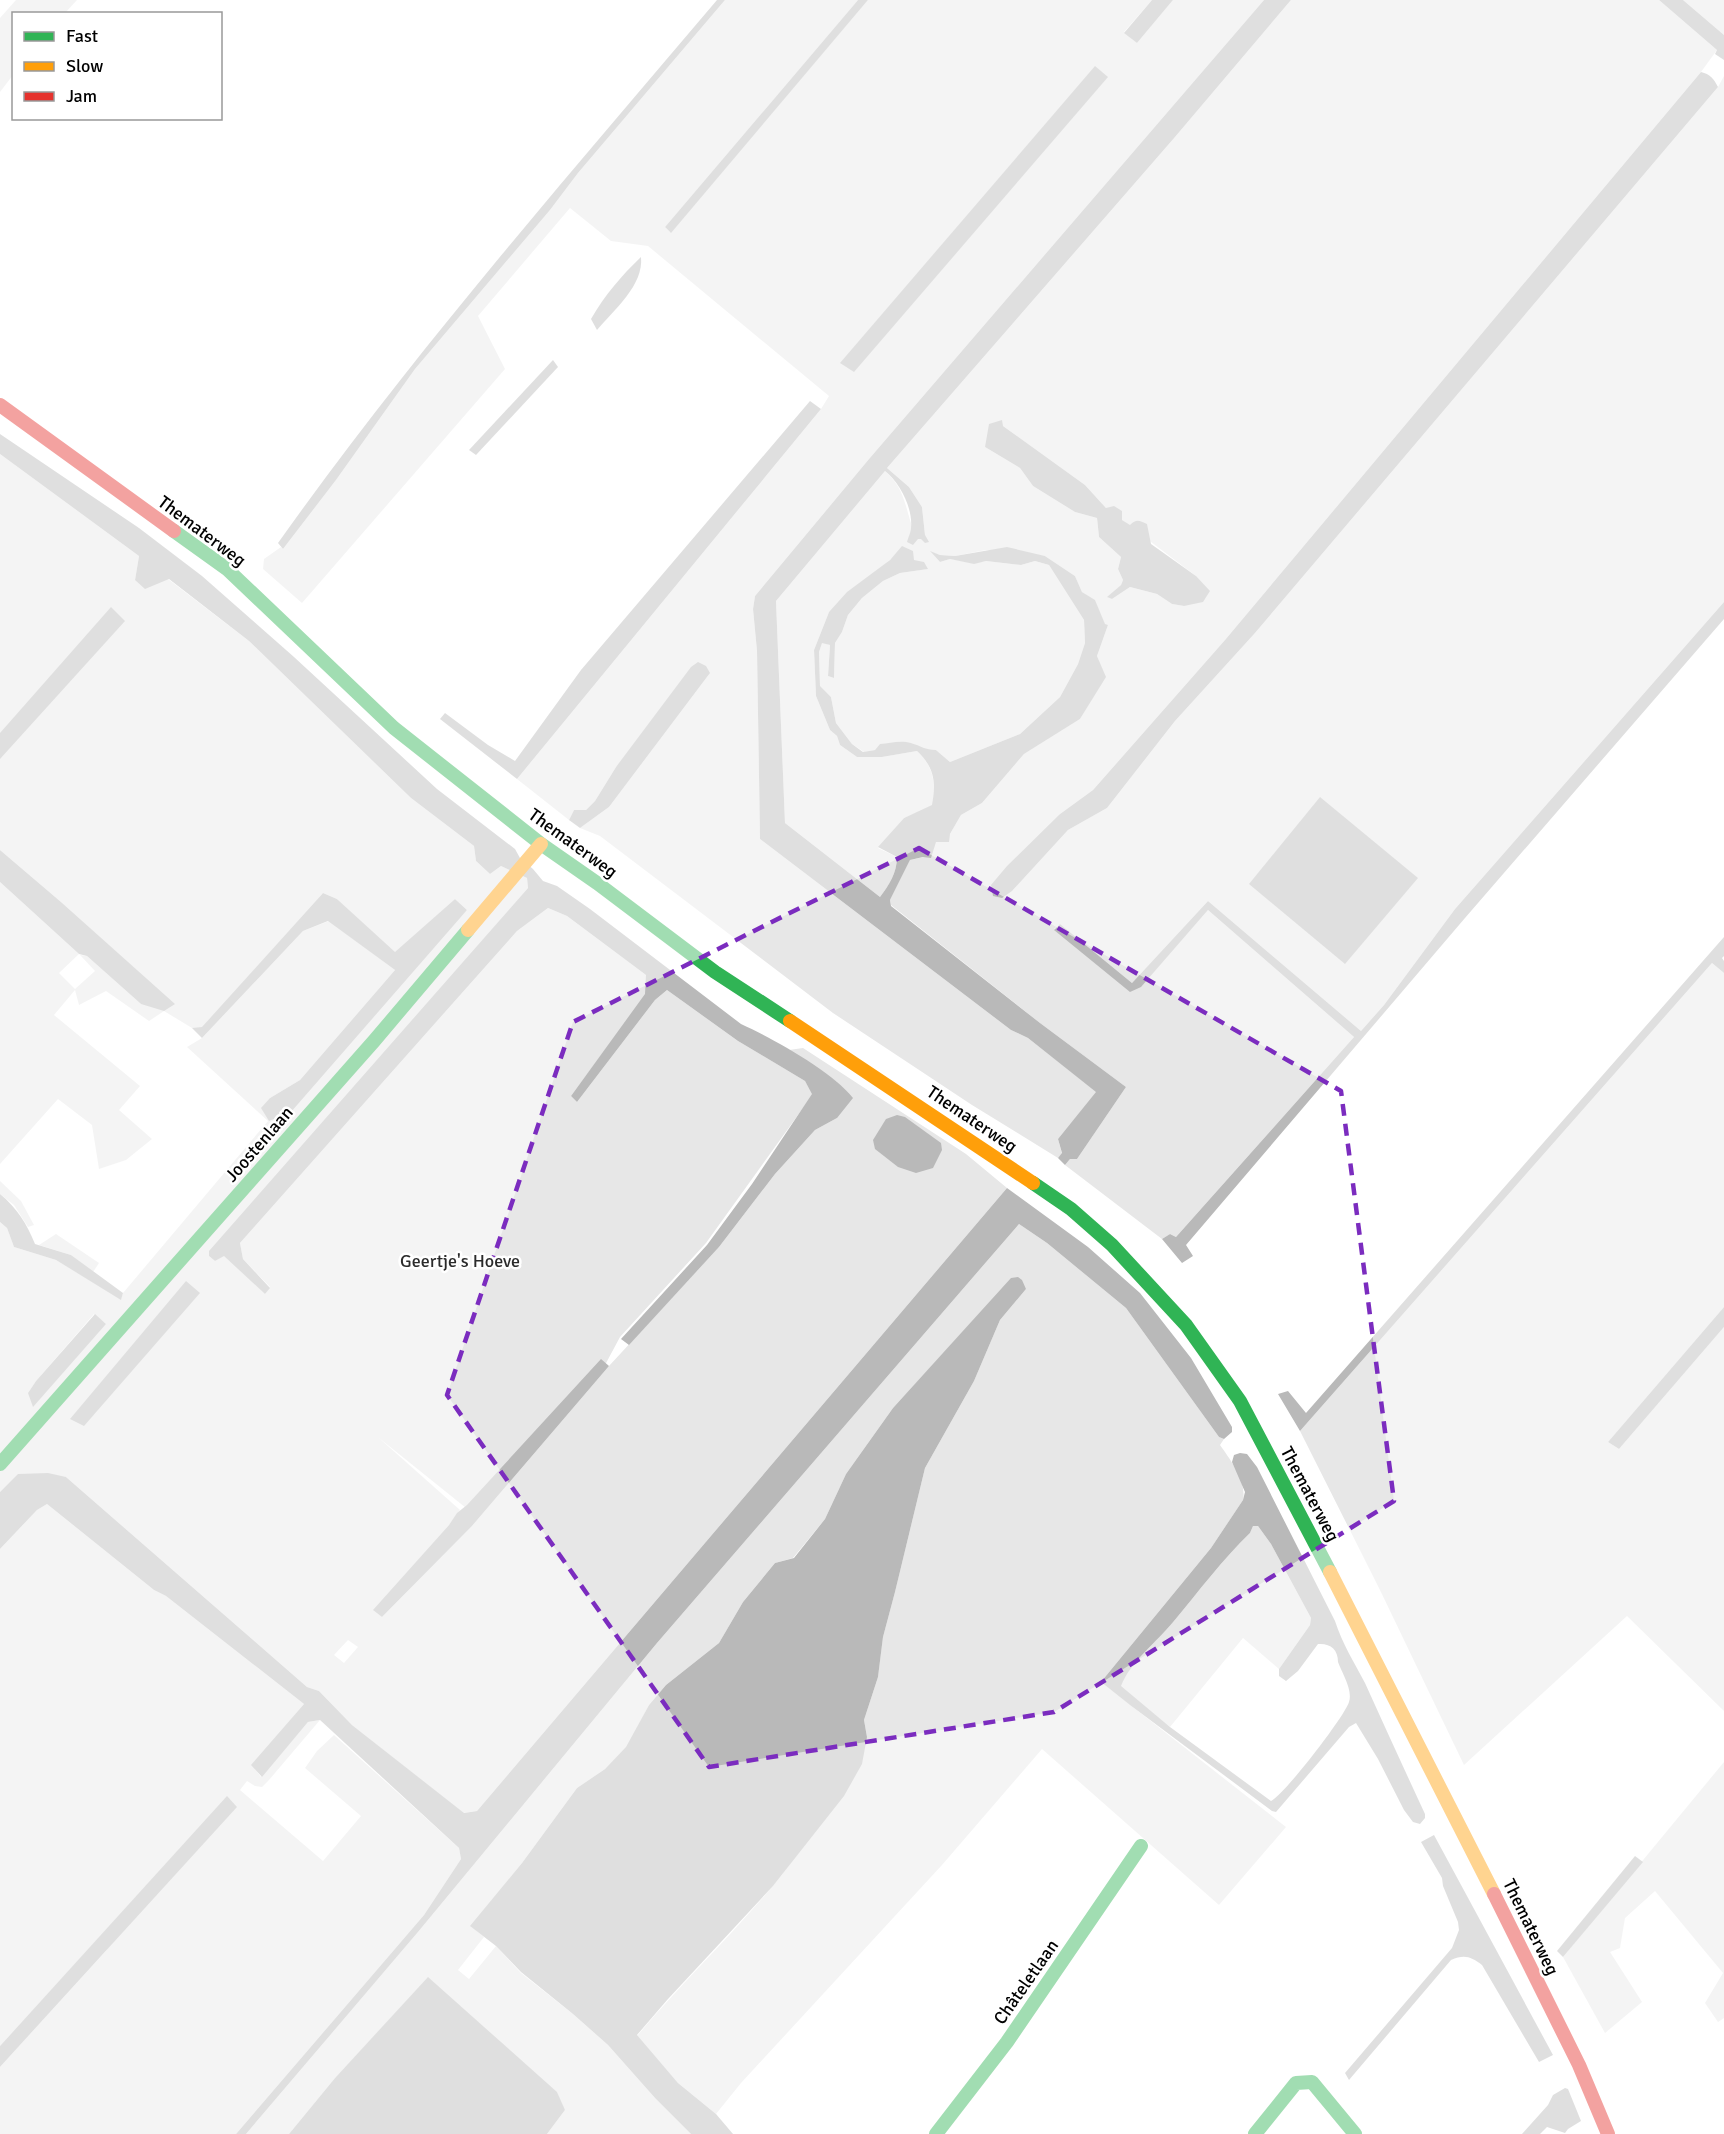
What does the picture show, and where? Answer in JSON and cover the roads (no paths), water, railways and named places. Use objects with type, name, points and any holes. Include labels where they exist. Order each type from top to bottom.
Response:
[{"type":"street","name":"Thematerweg","points":[[0,405],[227,569],[394,728],[541,844],[716,972],[969,1138],[1071,1209],[1112,1245],[1186,1325],[1239,1401],[1392,1691],[1526,1957],[1579,2065],[1608,2134]]},
{"type":"street","name":"Joostenlaan","points":[[0,1464],[374,1041],[541,844]]},
{"type":"street","name":"Châteletlaan","points":[[936,2134],[1007,2042],[1141,1846]]},
{"type":"street","points":[[1255,2134],[1296,2083],[1312,2082],[1355,2134]]},
{"type":"park label","name":"Geertje's Hoeve","points":[[460,1261]]}]
